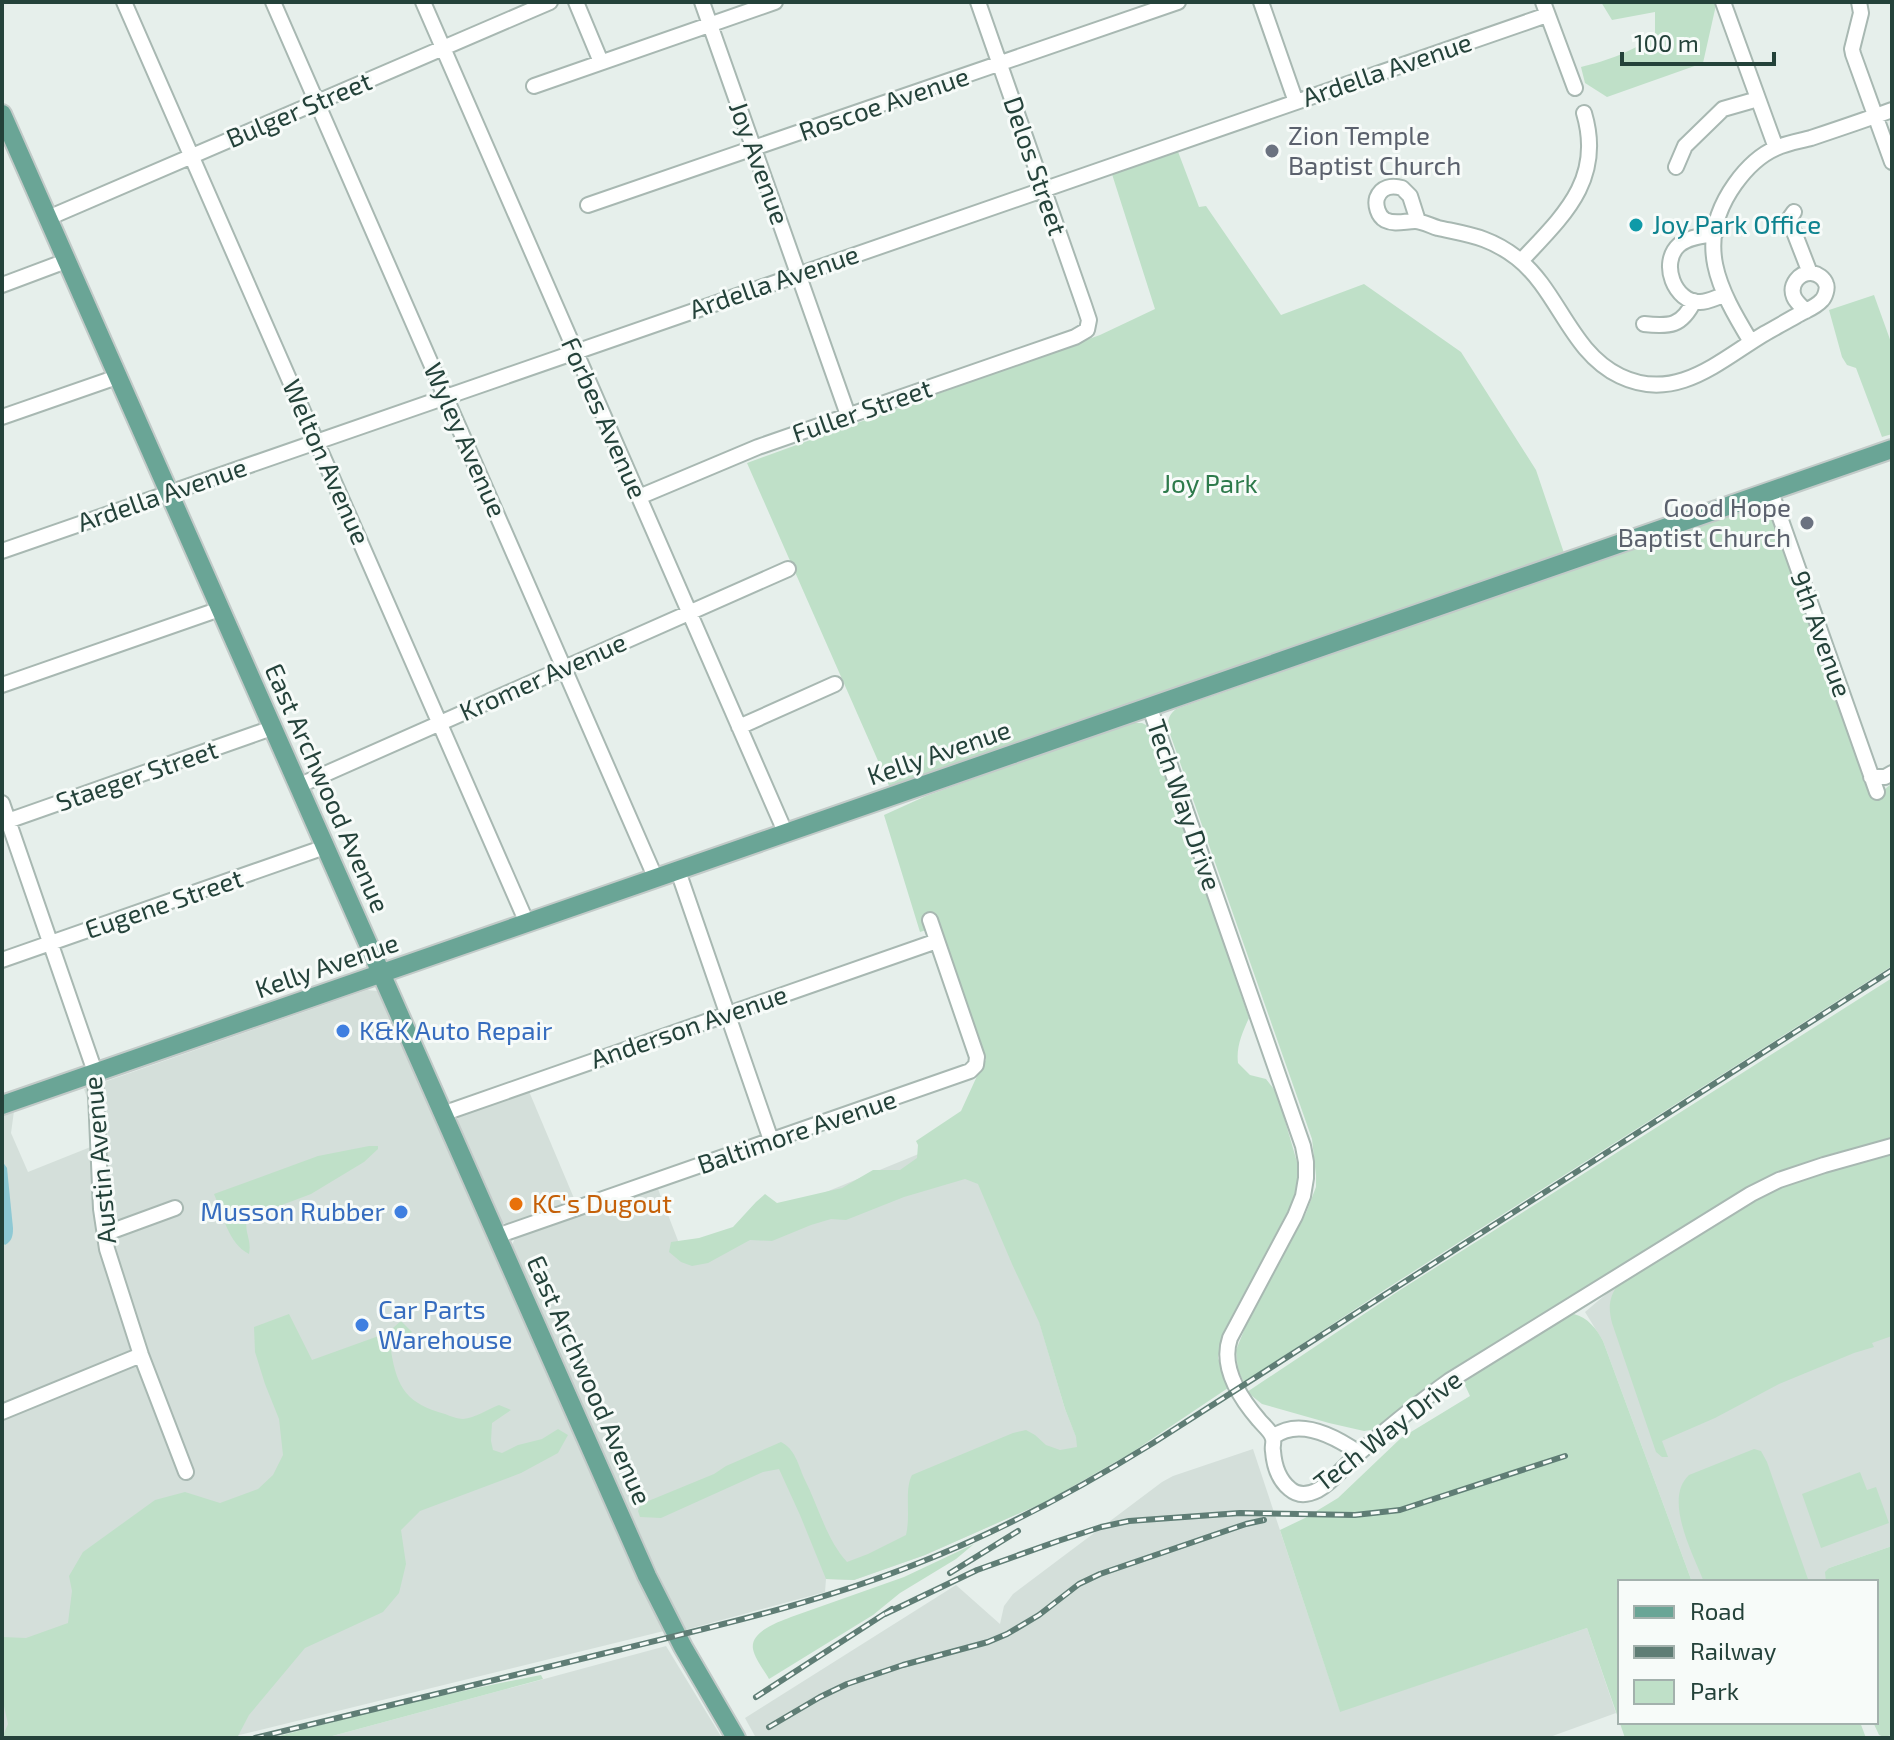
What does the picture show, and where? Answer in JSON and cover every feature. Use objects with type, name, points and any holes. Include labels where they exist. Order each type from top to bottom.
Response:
[{"type":"main road","name":"East Archwood Avenue","points":[[2,114],[647,1576],[683,1647],[736,1738]]},
{"type":"main road","name":"Kelly Avenue","points":[[2,1105],[1892,449]]},
{"type":"street","name":"Welton Avenue","points":[[124,2],[527,923]]},
{"type":"street","name":"Wyley Avenue","points":[[273,2],[656,879]]},
{"type":"street","name":"Forbes Avenue","points":[[423,2],[786,834]]},
{"type":"street","name":"Bulger Street","points":[[48,218],[550,2]]},
{"type":"street","points":[[576,2],[601,62]]},
{"type":"street","name":"Joy Avenue","points":[[702,2],[848,415]]},
{"type":"street","points":[[534,86],[775,2]]},
{"type":"street","name":"Delos Street","points":[[978,2],[1089,320],[1087,330]]},
{"type":"street","name":"Roscoe Avenue","points":[[588,205],[1178,2]]},
{"type":"street","points":[[1261,2],[1296,102]]},
{"type":"street","points":[[1723,2],[1776,148]]},
{"type":"street","points":[[1859,2],[1861,13],[1853,54],[1892,162]]},
{"type":"street","points":[[1545,8],[1575,88]]},
{"type":"street","name":"Ardella Avenue","points":[[2,551],[1296,102],[1545,8]]},
{"type":"street","points":[[1676,167],[1685,146],[1723,109],[1758,99]]},
{"type":"street","points":[[1751,342],[1724,295],[1715,268],[1715,234],[1722,207],[1738,180],[1756,161],[1776,148],[1892,110]]},
{"type":"street","points":[[1521,261],[1565,213],[1580,190],[1587,171],[1590,144],[1584,113]]},
{"type":"street","points":[[1794,212],[1789,219],[1810,273]]},
{"type":"street","points":[[1418,221],[1482,238],[1509,252],[1534,275],[1589,353],[1610,371],[1633,381],[1667,384],[1705,372],[1751,342],[1806,311],[1824,299],[1827,287],[1817,274],[1802,275],[1793,287],[1796,301],[1806,311]]},
{"type":"street","points":[[1715,234],[1685,241],[1677,247],[1669,267],[1683,297],[1701,302],[1724,295]]},
{"type":"street","points":[[2,285],[66,261]]},
{"type":"street","points":[[1644,324],[1672,325],[1681,320],[1694,301]]},
{"type":"street","name":"Fuller Street","points":[[639,497],[743,452],[1075,337],[1087,330]]},
{"type":"street","points":[[2,417],[117,377]]},
{"type":"street","name":"9th Avenue","points":[[1771,492],[1877,792]]},
{"type":"street","name":"Kromer Avenue","points":[[298,786],[788,569]]},
{"type":"street","points":[[2,685],[220,609]]},
{"type":"street","points":[[739,727],[835,684]]},
{"type":"street","name":"Tech Way Drive","points":[[1150,708],[1306,1162],[1305,1187],[1299,1206],[1226,1347],[1228,1369],[1238,1389],[1273,1437],[1273,1455],[1279,1475],[1297,1494],[1317,1490],[1422,1400],[1449,1381],[1730,1206],[1779,1180],[1892,1146]]},
{"type":"street","name":"Staeger Street","points":[[5,822],[272,728]]},
{"type":"street","points":[[1871,777],[1885,777],[1892,773]]},
{"type":"street","name":"Austin Avenue","points":[[2,803],[5,822],[95,1072],[104,1234],[113,1272],[141,1355],[186,1472]]},
{"type":"street","name":"Eugene Street","points":[[2,960],[325,847]]},
{"type":"street","points":[[678,871],[771,1140]]},
{"type":"street","points":[[930,920],[937,941]]},
{"type":"street","name":"Anderson Avenue","points":[[442,1114],[937,941]]},
{"type":"street","name":"Baltimore Avenue","points":[[497,1236],[970,1071],[976,1065],[977,1057],[937,941]]},
{"type":"street","points":[[104,1234],[175,1208]]},
{"type":"street","points":[[2,1412],[141,1355]]},
{"type":"street","points":[[1273,1437],[1285,1430],[1303,1427],[1359,1453]]},
{"type":"shaded area","points":[[367,990],[377,991],[383,999],[664,1631],[227,1738],[2,1738],[2,1115],[14,1111],[11,1133],[28,1172],[93,1146],[89,1104],[84,1089]]},
{"type":"shaded area","points":[[528,1089],[576,1203],[512,1226],[501,1222],[457,1123],[458,1116]]},
{"type":"shaded area","points":[[982,1128],[1065,1409],[1092,1476],[1047,1501],[925,1555],[854,1580],[826,1579],[825,1592],[685,1630],[519,1263],[512,1245],[516,1236],[658,1189],[682,1251]]},
{"type":"shaded area","points":[[1892,1154],[1892,1546],[1829,1568],[1827,1580],[1691,1580],[1603,1341],[1585,1312],[1618,1284]]},
{"type":"shaded area","points":[[1253,1449],[1340,1711],[1587,1628],[1616,1713],[1547,1738],[756,1738],[745,1718],[956,1585],[1000,1624],[1004,1606],[1013,1594],[1162,1482]]},
{"type":"shaded area","points":[[666,1646],[722,1738],[325,1738]]},
{"type":"green space","points":[[1601,2],[1711,2],[1716,5],[1703,63],[1607,97],[1585,83],[1581,67],[1621,54],[1648,39],[1655,33],[1655,12],[1612,20]]},
{"type":"green space","name":"Joy Park","points":[[1177,149],[1199,207],[1206,206],[1281,315],[1364,284],[1461,352],[1536,470],[1564,553],[890,788],[747,463],[1100,335],[1155,309],[1111,171]]},
{"type":"green space","points":[[1874,295],[1892,345],[1892,434],[1882,437],[1856,368],[1847,365],[1842,357],[1829,310]]},
{"type":"green space","points":[[1764,503],[1769,505],[1869,794],[1884,790],[1892,783],[1892,966],[1244,1382],[1238,1371],[1236,1350],[1306,1213],[1316,1187],[1312,1139],[1169,731],[1170,716],[1176,709]]},
{"type":"green space","points":[[1130,723],[1150,727],[1249,1018],[1239,1046],[1238,1063],[1250,1075],[1266,1079],[1277,1093],[1299,1169],[1298,1186],[1291,1205],[1224,1331],[1218,1358],[1231,1386],[1131,1453],[1047,1501],[925,1555],[854,1580],[826,1579],[779,1469],[763,1472],[661,1518],[640,1517],[638,1511],[641,1504],[781,1442],[796,1457],[828,1532],[847,1562],[906,1535],[908,1488],[912,1475],[1026,1430],[1046,1445],[1060,1450],[1077,1447],[1039,1322],[978,1184],[965,1179],[904,1197],[846,1220],[831,1219],[811,1225],[772,1241],[750,1240],[708,1263],[692,1266],[669,1252],[671,1242],[699,1238],[733,1227],[765,1194],[777,1203],[842,1188],[873,1170],[900,1170],[917,1158],[916,1141],[961,1111],[986,1060],[939,926],[920,932],[884,815],[926,796]]},
{"type":"green space","points":[[1892,978],[1892,1138],[1835,1153],[1785,1171],[1377,1429],[1364,1431],[1262,1404],[1247,1392],[1397,1292]]},
{"type":"green space","points":[[378,1146],[378,1149],[364,1162],[311,1194],[247,1218],[249,1254],[236,1243],[214,1194],[318,1156]]},
{"type":"green space","points":[[1892,1154],[1892,1336],[1872,1343],[1874,1347],[1779,1384],[1715,1418],[1662,1441],[1668,1457],[1662,1457],[1656,1452],[1612,1323],[1610,1303],[1618,1284],[1767,1193],[1808,1176]]},
{"type":"green space","points":[[289,1314],[312,1360],[387,1333],[401,1321],[412,1332],[391,1351],[401,1385],[413,1400],[461,1419],[499,1405],[511,1410],[492,1423],[493,1450],[502,1453],[542,1439],[558,1429],[568,1435],[558,1453],[521,1473],[420,1511],[401,1530],[406,1564],[399,1593],[383,1612],[305,1648],[249,1715],[238,1736],[2,1738],[8,1724],[2,1697],[2,1637],[26,1638],[68,1623],[72,1591],[69,1576],[83,1552],[155,1500],[185,1492],[220,1503],[258,1489],[273,1475],[283,1455],[279,1419],[255,1352],[254,1327]]},
{"type":"green space","points":[[1574,1314],[1591,1324],[1603,1341],[1691,1580],[1618,1580],[1618,1718],[1587,1628],[1340,1712],[1280,1530],[1338,1498],[1401,1438],[1470,1396],[1464,1383],[1471,1375],[1532,1335]]},
{"type":"green space","points":[[1754,1449],[1761,1451],[1808,1580],[1703,1580],[1679,1512],[1682,1485],[1689,1475]]},
{"type":"green space","points":[[1860,1472],[1867,1490],[1876,1487],[1889,1523],[1821,1548],[1802,1494]]},
{"type":"green space","points":[[974,1544],[956,1559],[900,1593],[873,1615],[769,1679],[758,1661],[753,1643],[761,1632],[773,1625],[904,1577]]},
{"type":"green space","points":[[1892,1546],[1892,1735],[1879,1735],[1874,1724],[1878,1724],[1878,1580],[1826,1580],[1825,1572]]},
{"type":"green space","points":[[541,1675],[543,1679],[325,1738],[272,1738],[406,1704]]},
{"type":"green space","points":[[1620,1724],[1861,1724],[1866,1738],[1625,1738]]},
{"type":"water","points":[[2,1161],[7,1168],[13,1228],[12,1238],[5,1245],[2,1242]]},
{"type":"railway","points":[[255,1738],[766,1613],[879,1578],[947,1552],[1007,1524],[1153,1443],[1892,970]]},
{"type":"railway","points":[[885,1614],[977,1570],[1101,1527],[1129,1521],[1240,1513],[1355,1515],[1400,1510],[1565,1456]]},
{"type":"railway","points":[[769,1727],[847,1684],[1007,1634],[1039,1615],[1079,1584],[1100,1574],[1264,1520]]},
{"type":"railway","points":[[950,1573],[1018,1531]]},
{"type":"railway","points":[[756,1697],[892,1609]]},
{"type":"place","name":"Zion Temple Baptist Church","points":[[1272,151]]},
{"type":"place","name":"Joy Park Office","points":[[1636,225]]},
{"type":"place","name":"Good Hope Baptist Church","points":[[1807,523]]},
{"type":"place","name":"K&K Auto Repair","points":[[343,1031]]},
{"type":"place","name":"KC's Dugout","points":[[516,1204]]},
{"type":"place","name":"Musson Rubber","points":[[401,1212]]},
{"type":"place","name":"Car Parts Warehouse","points":[[362,1325]]}]
